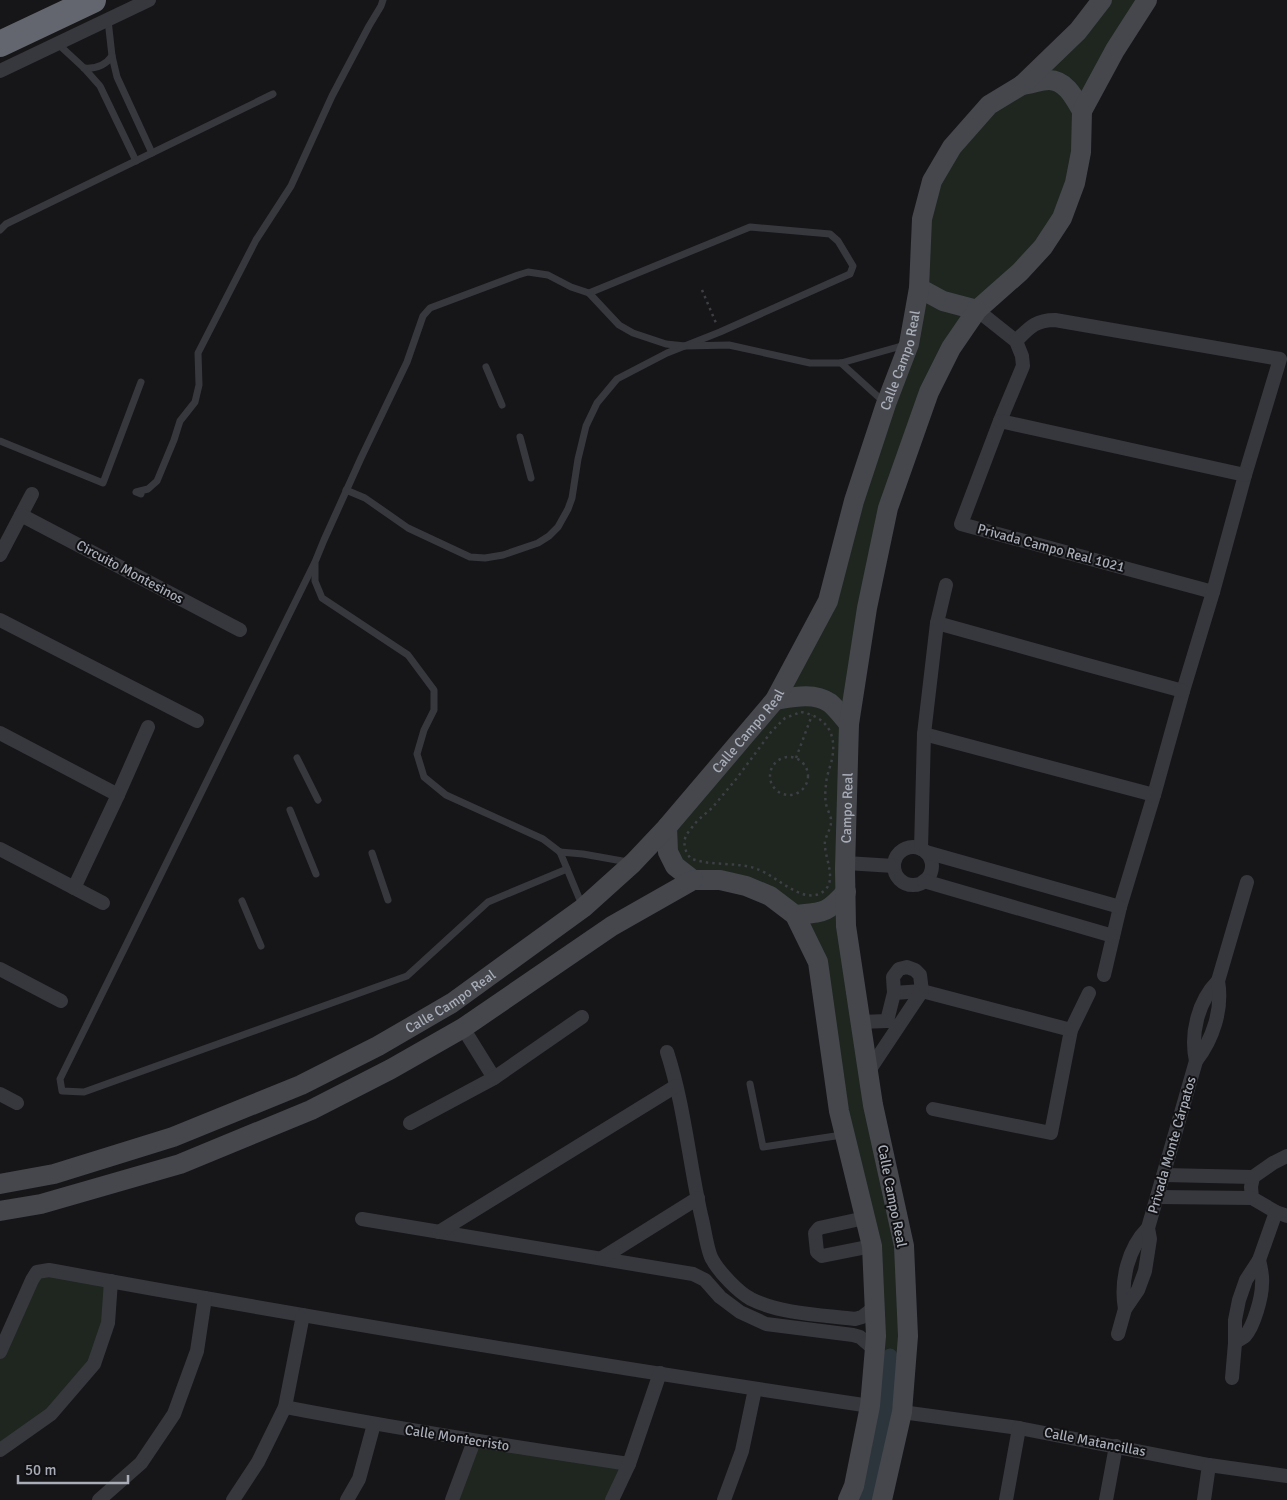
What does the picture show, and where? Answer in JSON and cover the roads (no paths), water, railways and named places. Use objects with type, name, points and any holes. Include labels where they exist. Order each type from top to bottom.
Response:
[{"type":"highway","points":[[0,44],[101,10]]},
{"type":"street","points":[[0,70],[57,43],[101,10],[149,0]]},
{"type":"street","name":"Calle Campo Real","points":[[0,1184],[54,1174],[173,1138],[301,1085],[378,1046],[452,1004],[583,908],[633,863],[667,827],[775,700],[828,601],[854,501],[886,404],[909,344],[920,288],[922,219],[932,181],[952,147],[989,105],[1022,85],[1078,31],[1102,0]]},
{"type":"street","points":[[849,724],[867,608],[888,508],[929,392],[951,348],[976,310],[1020,272],[1044,247],[1062,218],[1075,183],[1081,152],[1082,111],[1140,2]]},
{"type":"street","points":[[1022,85],[1051,80],[1062,84],[1082,111]]},
{"type":"street","points":[[920,288],[943,301],[976,310],[1016,341],[1032,325],[1044,320],[1054,320],[1280,359],[1120,907],[1104,974]]},
{"type":"street","name":"Privada Campo Real 1021","points":[[1016,341],[1022,356],[1023,366],[961,524],[1213,592]]},
{"type":"street","points":[[1000,421],[1245,475]]},
{"type":"street","points":[[0,555],[32,494]]},
{"type":"street","name":"Circuito Montesinos","points":[[20,515],[240,630]]},
{"type":"street","points":[[946,585],[937,623],[924,734],[924,850],[930,857],[932,870],[929,877],[924,881],[912,885],[900,880],[896,874],[894,866],[897,855],[902,850],[914,847],[924,850],[1120,907]]},
{"type":"street","points":[[0,620],[197,721]]},
{"type":"street","points":[[937,623],[1183,691]]},
{"type":"street","points":[[775,700],[805,696],[818,697],[830,703],[849,724]]},
{"type":"street","name":"Campo Real","points":[[846,892],[849,724]]},
{"type":"street","points":[[74,888],[118,796],[148,727]]},
{"type":"street","points":[[0,733],[118,796]]},
{"type":"street","points":[[924,734],[1154,795]]},
{"type":"street","points":[[667,827],[668,852],[675,866],[693,880],[720,880],[746,886],[770,896],[795,915],[818,962],[839,1111],[872,1246],[876,1336],[870,1406],[854,1486],[848,1500]]},
{"type":"street","points":[[0,849],[103,903]]},
{"type":"street","points":[[846,863],[894,866]]},
{"type":"street","name":"Calle Campo Real","points":[[0,1211],[41,1204],[180,1164],[311,1110],[391,1069],[463,1028],[612,926],[693,880]]},
{"type":"street","points":[[924,881],[1113,936]]},
{"type":"street","name":"Privada Monte Cárpatos","points":[[1118,1334],[1125,1309],[1123,1286],[1127,1267],[1134,1246],[1148,1228],[1196,1062],[1193,1051],[1193,1039],[1197,1020],[1204,999],[1218,981],[1247,882]]},
{"type":"street","points":[[795,915],[825,911],[833,906],[846,892]]},
{"type":"street","name":"Calle Campo Real","points":[[846,892],[846,926],[873,1105],[904,1246],[908,1336],[902,1412],[882,1500]]},
{"type":"street","points":[[868,1072],[893,1023],[922,991],[920,975],[915,970],[907,967],[899,969],[893,977],[893,1023]]},
{"type":"street","points":[[0,970],[61,1001]]},
{"type":"street","points":[[894,993],[922,991],[1071,1030]]},
{"type":"street","points":[[934,1109],[1051,1133],[1071,1030],[1089,992]]},
{"type":"street","points":[[410,1123],[494,1078],[582,1017]]},
{"type":"street","points":[[860,1022],[893,1023]]},
{"type":"street","points":[[463,1028],[494,1078]]},
{"type":"street","points":[[667,1052],[674,1074],[711,1258],[732,1285],[750,1298],[771,1307],[812,1314],[855,1319],[862,1317],[875,1307]]},
{"type":"street","points":[[439,1232],[676,1086]]},
{"type":"street","points":[[0,1094],[17,1103]]},
{"type":"street","points":[[1164,1175],[1253,1177],[1287,1156]]},
{"type":"street","points":[[1252,1198],[1251,1187],[1253,1177]]},
{"type":"street","points":[[1157,1197],[1252,1198],[1281,1214],[1259,1260],[1246,1280],[1239,1300],[1235,1320],[1232,1378]]},
{"type":"street","points":[[602,1258],[698,1198]]},
{"type":"street","points":[[865,1218],[819,1228],[815,1233],[816,1252],[822,1256],[872,1246]]},
{"type":"street","points":[[362,1219],[693,1274],[705,1280],[720,1297],[740,1312],[766,1324],[860,1337],[875,1350]]},
{"type":"street","points":[[693,1274],[711,1258]]},
{"type":"street","points":[[1235,1343],[1245,1336],[1251,1326],[1258,1306],[1262,1285],[1259,1260]]},
{"type":"street","points":[[0,1352],[37,1272],[49,1270],[303,1315],[660,1374],[870,1406]]},
{"type":"street","points":[[0,1450],[51,1414],[94,1364],[108,1323],[111,1281]]},
{"type":"street","points":[[99,1500],[141,1463],[174,1414],[197,1351],[205,1298]]},
{"type":"street","points":[[779,1326],[782,1309]]},
{"type":"street","points":[[810,1330],[812,1314]]},
{"type":"street","points":[[233,1500],[258,1462],[285,1407],[303,1315]]},
{"type":"street","points":[[612,1500],[629,1464],[660,1374]]},
{"type":"street","points":[[724,1500],[742,1451],[755,1389]]},
{"type":"street","name":"Calle Montecristo","points":[[285,1407],[474,1441],[629,1464]]},
{"type":"street","name":"Calle Matancillas","points":[[902,1412],[1019,1428],[1209,1465],[1287,1476]]},
{"type":"street","points":[[347,1500],[359,1479],[374,1424]]},
{"type":"street","points":[[1006,1500],[1019,1428]]},
{"type":"street","points":[[452,1500],[474,1441]]},
{"type":"street","points":[[1106,1500],[1116,1446]]},
{"type":"street","points":[[1204,1500],[1209,1465]]},
{"type":"lane","points":[[141,494],[136,492],[148,489],[157,481],[180,421],[194,402],[199,385],[198,353],[256,240],[291,186],[332,96],[383,0]]},
{"type":"lane","points":[[101,10],[117,77],[152,153]]},
{"type":"lane","points":[[57,43],[100,86],[136,161]]},
{"type":"lane","points":[[84,68],[97,68],[112,56]]},
{"type":"lane","points":[[0,230],[6,224],[273,94]]},
{"type":"lane","points":[[346,490],[365,498],[408,528],[470,557],[486,558],[503,555],[538,543],[558,527],[572,498],[578,459],[586,426],[597,403],[617,379],[667,353],[720,332],[850,274],[853,266],[838,241],[830,234],[750,227],[589,293]]},
{"type":"lane","points":[[567,869],[488,902],[407,976],[84,1092],[62,1091],[60,1079],[315,562],[346,490],[407,362],[426,311],[528,272],[548,275],[571,287],[589,293],[619,325],[633,333],[666,344],[685,346],[729,345],[810,363],[841,363],[909,344]]},
{"type":"lane","points":[[841,363],[886,404]]},
{"type":"lane","points":[[486,367],[502,406]]},
{"type":"lane","points":[[0,441],[104,484],[141,382]]},
{"type":"lane","points":[[520,437],[531,478]]},
{"type":"lane","points":[[315,562],[315,581],[322,598],[408,655],[434,690],[434,710],[424,730],[417,754],[424,778],[446,796],[544,839],[560,852],[583,908]]},
{"type":"lane","points":[[297,758],[318,800]]},
{"type":"lane","points":[[290,810],[316,874]]},
{"type":"lane","points":[[560,852],[633,863]]},
{"type":"lane","points":[[372,853],[388,900]]},
{"type":"lane","points":[[242,901],[261,946]]},
{"type":"lane","points":[[750,1084],[763,1148],[845,1135]]},
{"type":"waterway","points":[[865,1500],[876,1465],[885,1411],[890,1356]]}]
